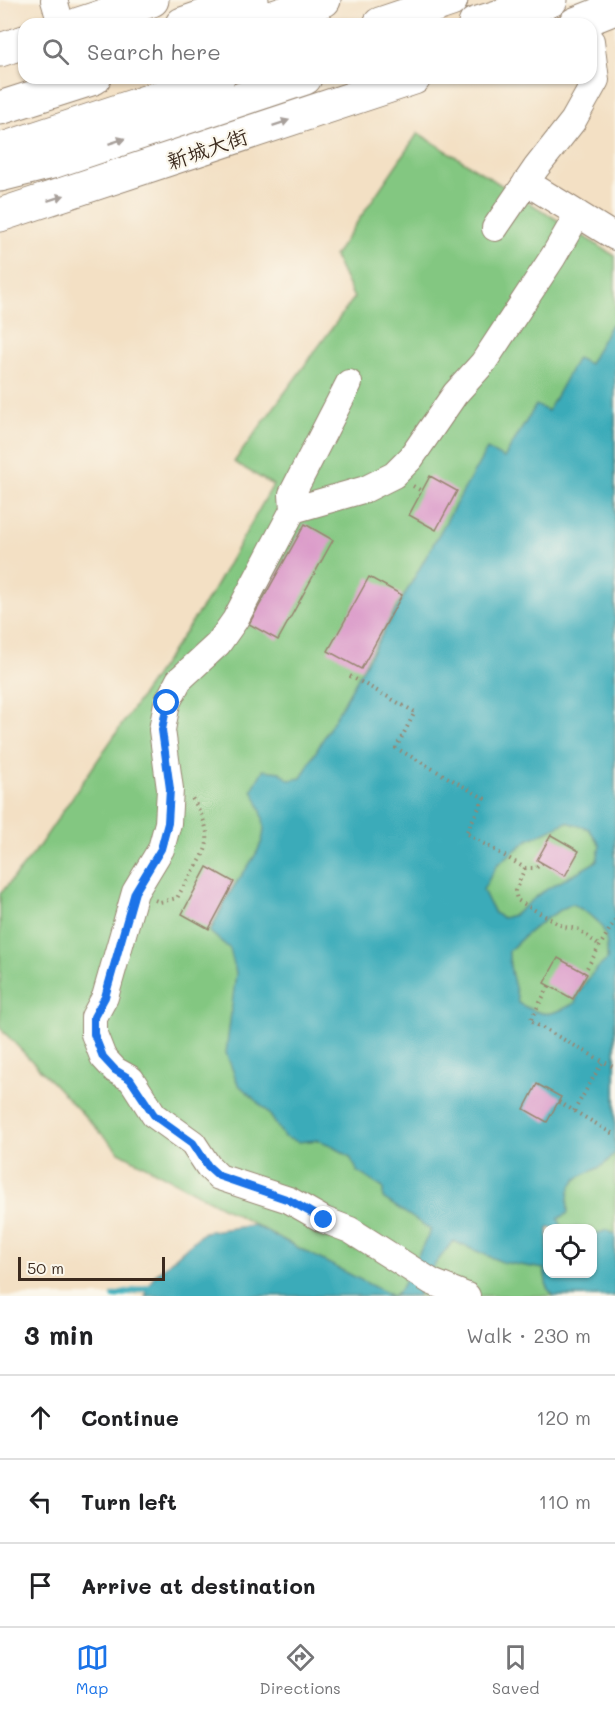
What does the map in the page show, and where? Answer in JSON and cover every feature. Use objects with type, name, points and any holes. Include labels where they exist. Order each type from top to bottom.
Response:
[{"type":"main road","points":[[97,18],[152,0]]},
{"type":"main road","points":[[200,18],[252,0]]},
{"type":"main road","points":[[271,18],[324,0]]},
{"type":"main road","points":[[398,18],[451,0]]},
{"type":"main road","points":[[494,18],[551,0]]},
{"type":"main road","points":[[0,50],[18,44]]},
{"type":"main road","points":[[0,88],[18,81]]},
{"type":"main road","points":[[0,108],[75,84]]},
{"type":"main road","points":[[0,150],[201,84]]},
{"type":"main road","points":[[0,175],[52,162],[287,84]]},
{"type":"main road","name":"新城大街","points":[[0,215],[396,84]]},
{"type":"street","points":[[54,0],[59,18]]},
{"type":"street","points":[[495,228],[526,182],[573,121],[594,84]]},
{"type":"street","points":[[526,182],[615,237]]},
{"type":"street","points":[[293,510],[366,489],[394,475],[411,458],[455,394],[483,363],[553,257],[578,214]]},
{"type":"street","points":[[349,383],[292,494],[293,510],[235,620],[218,644],[179,680],[167,703],[162,730],[170,789],[168,823],[161,849],[135,892],[109,987],[94,1017],[94,1034],[103,1057],[115,1070],[130,1079],[154,1115],[193,1143],[208,1166],[219,1176],[289,1200],[324,1220],[350,1230],[403,1266],[432,1282],[467,1296]]},
{"type":"path","points":[[350,676],[415,712],[396,748],[484,798],[466,833],[525,868],[536,868],[542,863]]},
{"type":"path","points":[[525,868],[515,891],[517,900],[564,927],[578,929],[600,946]]},
{"type":"path","points":[[584,973],[615,920]]},
{"type":"path","points":[[549,986],[530,1021],[615,1068]]},
{"type":"path","points":[[574,1111],[603,1061]]},
{"type":"path","points":[[558,1102],[615,1135]]},
{"type":"green space","points":[[418,133],[615,256],[615,1296],[389,1296],[119,1152],[0,1028],[0,894],[35,852],[211,594],[273,485],[234,462],[354,298],[334,256]]},
{"type":"water","points":[[611,324],[615,326],[615,1153],[607,1162],[576,1180],[568,1197],[568,1213],[558,1219],[561,1224],[543,1224],[543,1269],[502,1262],[453,1241],[430,1271],[417,1296],[393,1296],[400,1290],[431,1230],[383,1198],[383,1188],[358,1172],[350,1157],[333,1146],[318,1140],[298,1142],[284,1137],[268,1112],[238,1084],[226,1053],[236,973],[230,949],[210,932],[229,894],[259,849],[264,828],[263,817],[252,790],[263,770],[280,772],[289,780],[301,778],[487,449],[504,458],[536,405],[548,411],[577,358],[589,364]],"holes":[[[567,822],[589,829],[600,845],[597,861],[542,892],[514,915],[503,918],[494,913],[483,890],[497,865],[528,840]],[[572,904],[590,914],[601,925],[604,932],[607,960],[588,979],[575,1003],[559,1011],[546,1014],[518,1003],[509,951],[538,924]]]},
{"type":"water","points":[[254,1225],[392,1296],[145,1296],[154,1276],[204,1232]]},
{"type":"water","points":[[607,1230],[615,1235],[615,1296],[554,1296],[547,1288],[545,1278],[597,1278],[597,1234]]},
{"type":"building","points":[[430,476],[457,491],[436,530],[409,515]]},
{"type":"building","points":[[305,524],[333,540],[278,640],[249,624]]},
{"type":"building","points":[[369,577],[402,595],[361,669],[328,651]]},
{"type":"building","points":[[551,835],[579,851],[565,876],[537,860]]},
{"type":"building","points":[[207,867],[234,882],[209,929],[182,914]]},
{"type":"building","points":[[558,958],[587,974],[573,999],[544,983]]},
{"type":"building","points":[[537,1084],[561,1097],[547,1122],[524,1109]]},
{"type":"waterway","points":[[114,1296],[154,1286]]},
{"type":"route","points":[[167,703],[162,730],[170,789],[168,823],[161,849],[135,892],[105,997],[94,1017],[94,1034],[103,1057],[139,1089],[154,1115],[193,1143],[208,1166],[219,1176],[289,1200],[324,1220]]}]
